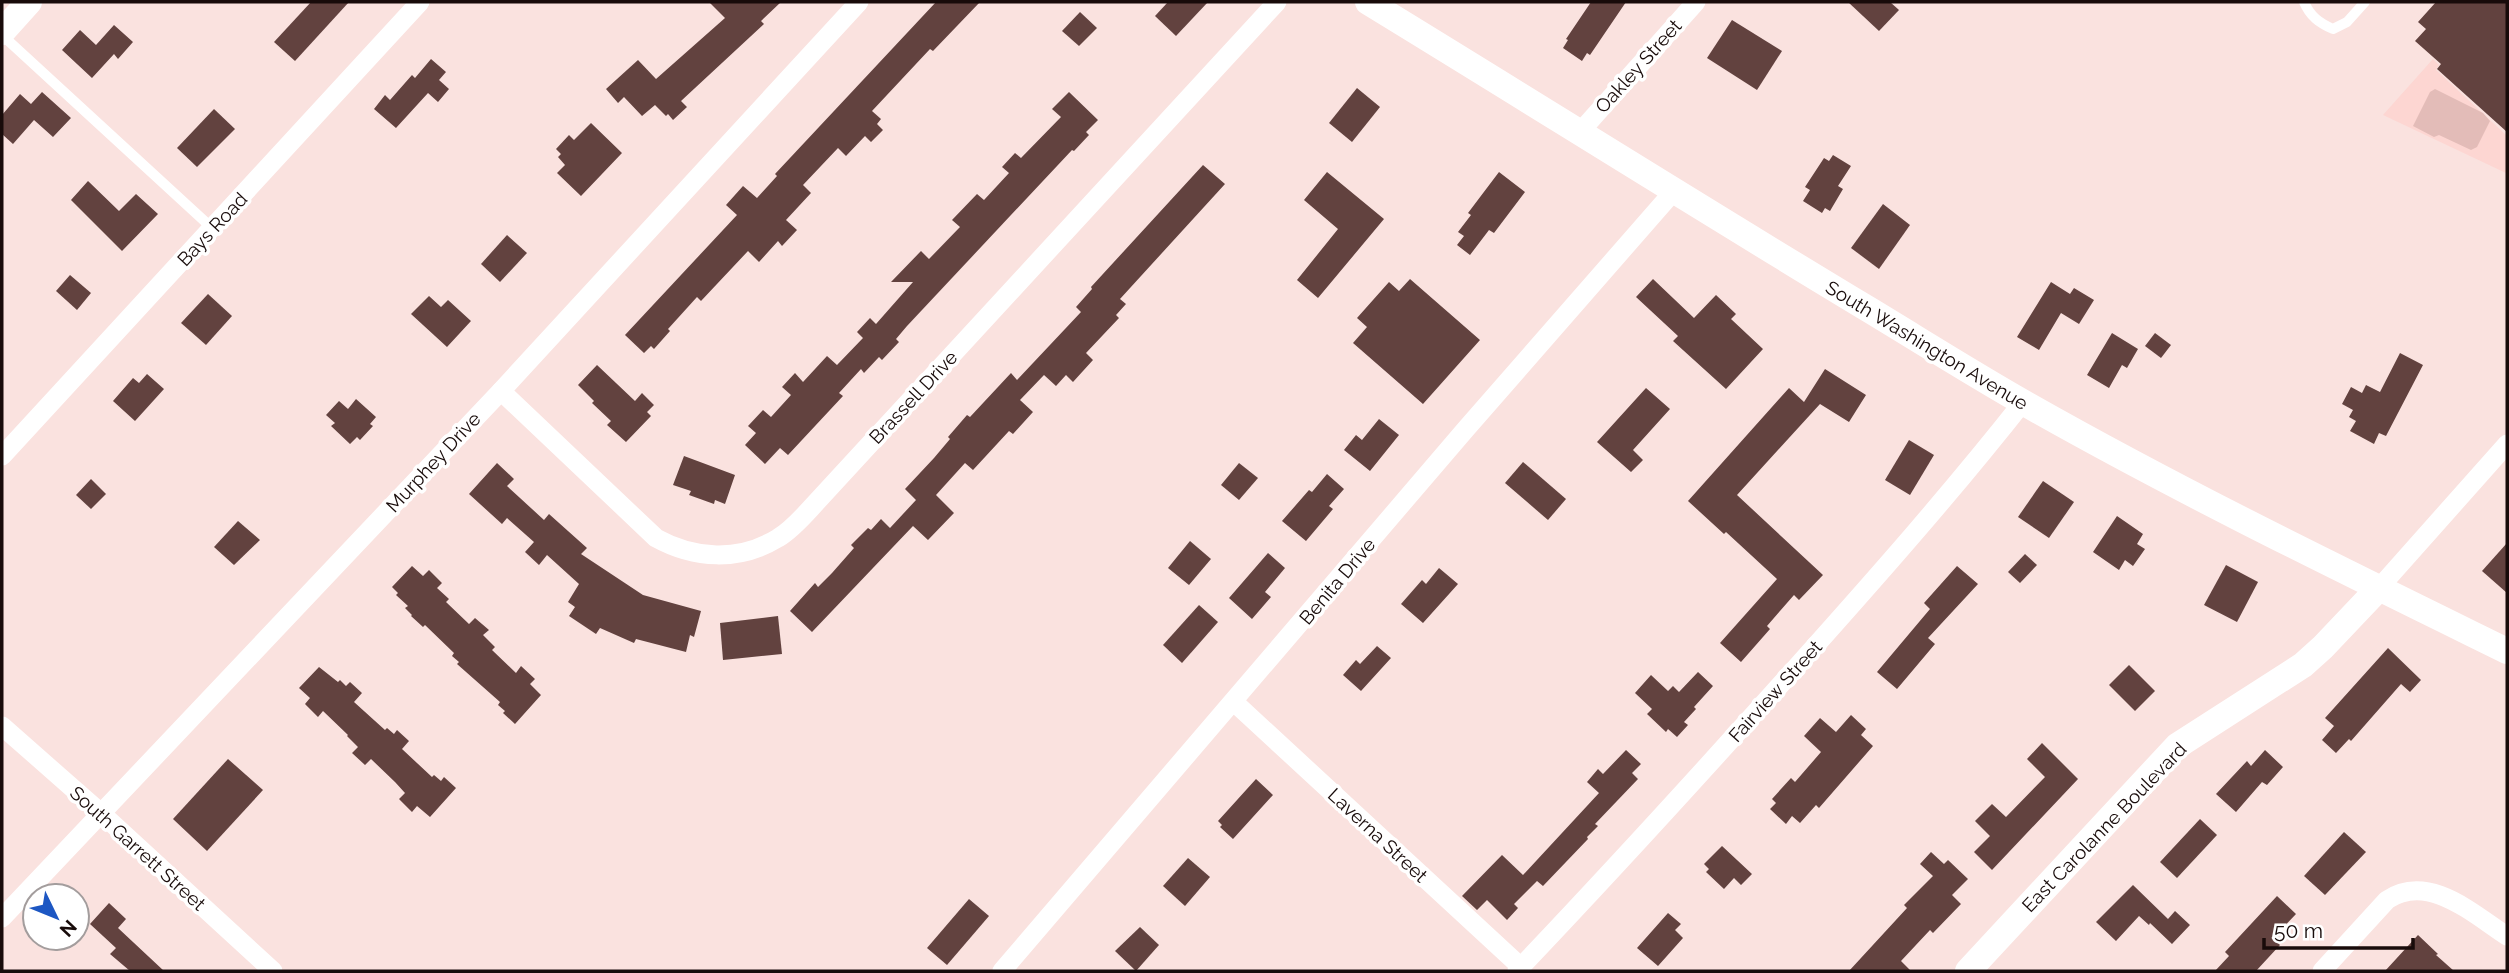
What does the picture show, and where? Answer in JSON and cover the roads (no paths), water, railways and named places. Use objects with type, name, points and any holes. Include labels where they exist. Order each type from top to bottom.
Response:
[{"type":"street","points":[[2,33],[29,2]]},
{"type":"street","name":"Bays Road","points":[[2,456],[420,2]]},
{"type":"street","name":"Murphey Drive","points":[[2,918],[501,391],[859,2]]},
{"type":"street","name":"Brassell Drive","points":[[501,391],[656,538],[687,552],[705,555],[725,554],[764,545],[780,537],[811,508],[1277,2]]},
{"type":"street","name":"South Washington Avenue","points":[[1368,2],[1673,192],[2023,402],[2379,588],[2507,651]]},
{"type":"street","name":"Oakley Street","points":[[1580,132],[1696,2]]},
{"type":"street","name":"Benita Drive","points":[[1002,971],[1465,430],[1673,192]]},
{"type":"street","name":"Fairview Street","points":[[1519,969],[1706,768],[1898,553],[1958,484],[2023,402]]},
{"type":"street","points":[[2379,588],[2507,444]]},
{"type":"street","name":"East Carolanne Boulevard","points":[[1968,971],[2177,746],[2303,665],[2379,588]]},
{"type":"street","name":"Laverna Street","points":[[1234,702],[1519,969]]},
{"type":"street","name":"South Garrett Street","points":[[2,726],[273,971]]},
{"type":"street","points":[[2322,971],[2387,900],[2398,892],[2407,890],[2436,893],[2450,898],[2507,936]]},
{"type":"lane","points":[[2304,2],[2307,10],[2319,22],[2333,29],[2347,22],[2365,2]]},
{"type":"lane","points":[[2,33],[212,228]]}]
